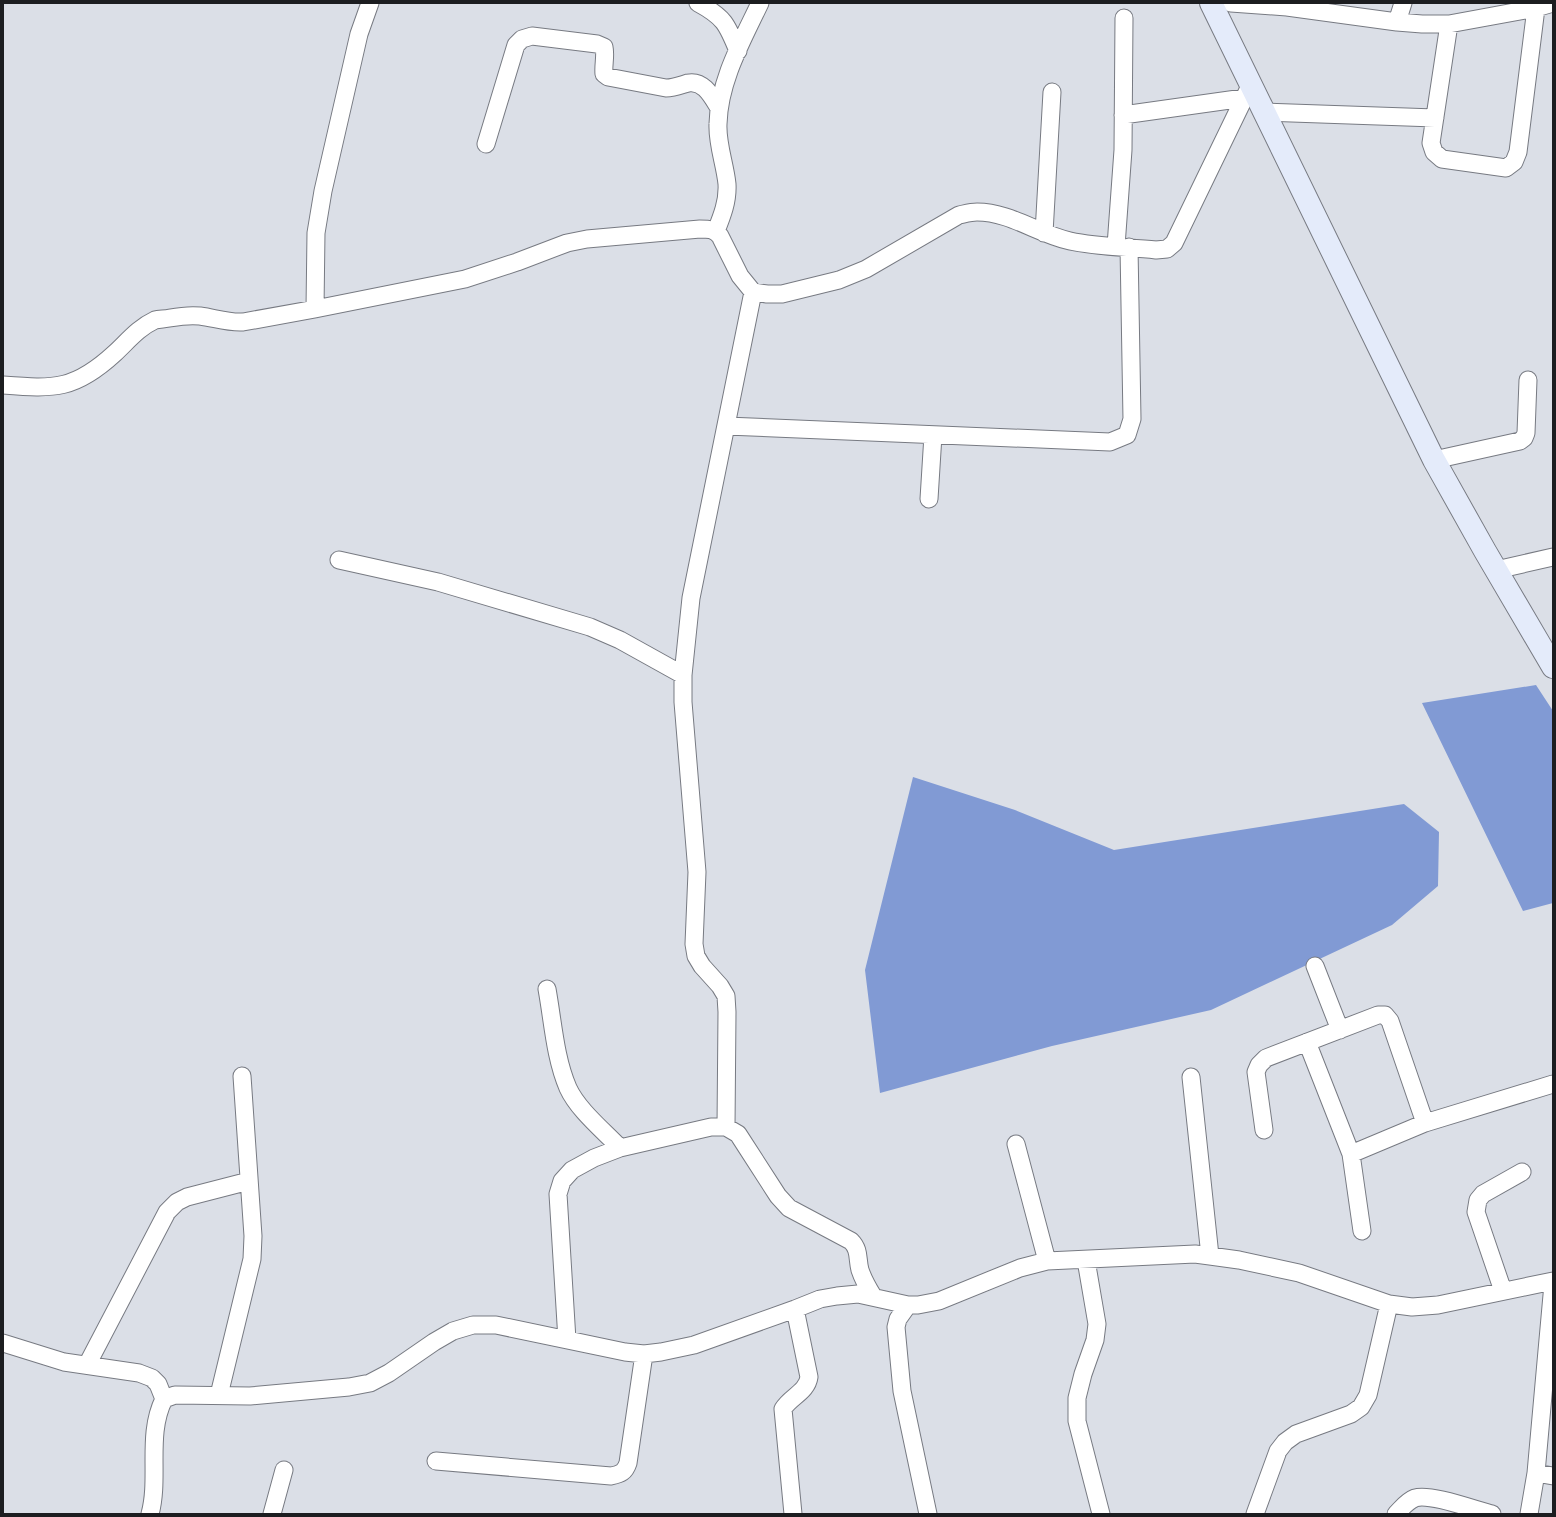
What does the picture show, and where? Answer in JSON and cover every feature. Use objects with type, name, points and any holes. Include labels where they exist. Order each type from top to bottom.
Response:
[{"type":"main road","points":[[1211,3],[1247,91],[1264,112],[1434,460],[1553,667]]},
{"type":"street","points":[[315,309],[316,233],[323,191],[359,34],[370,3]]},
{"type":"street","points":[[698,3],[721,17],[729,28],[738,51]]},
{"type":"street","points":[[716,232],[724,209],[727,185],[718,126],[722,91],[760,3]]},
{"type":"street","points":[[1231,3],[1287,7],[1397,22],[1449,24],[1480,10],[1536,8],[1553,3]]},
{"type":"street","points":[[1397,22],[1403,3]]},
{"type":"street","points":[[1449,24],[1434,118],[1431,144],[1434,152],[1442,159],[1506,168],[1514,162],[1518,152],[1536,8]]},
{"type":"street","points":[[726,426],[1110,442],[1127,435],[1132,419],[1123,247],[1122,150],[1124,18]]},
{"type":"street","points":[[486,144],[516,45],[522,39],[532,36],[597,44],[604,47],[606,53],[604,74],[608,77],[666,88],[672,88],[688,83],[699,83],[719,108]]},
{"type":"street","points":[[3,385],[41,388],[67,384],[88,375],[116,353],[132,335],[156,320],[186,315],[202,316],[233,322],[243,322],[315,309],[465,278],[491,271],[574,242],[587,239],[711,229],[716,232],[726,247],[740,276],[753,292],[768,294],[782,294],[839,280],[866,269],[959,215],[975,212],[992,213],[1007,217],[1054,238],[1072,242],[1156,250],[1167,249],[1174,243],[1247,91]]},
{"type":"street","points":[[1123,115],[1247,91]]},
{"type":"street","points":[[1044,233],[1052,92]]},
{"type":"street","points":[[1264,112],[1434,118]]},
{"type":"street","points":[[726,1127],[726,996],[720,986],[702,966],[696,956],[694,944],[697,872],[683,702],[683,675],[691,598],[753,292]]},
{"type":"street","points":[[1434,460],[1520,441],[1524,438],[1526,433],[1528,380]]},
{"type":"street","points":[[929,499],[933,435]]},
{"type":"street","points":[[1496,570],[1553,557]]},
{"type":"street","points":[[339,560],[438,582],[590,627],[620,640],[683,675]]},
{"type":"street","points":[[1316,966],[1340,1030]]},
{"type":"street","points":[[547,989],[560,1061],[569,1089],[581,1107],[620,1148]]},
{"type":"street","points":[[1264,1130],[1256,1072],[1259,1065],[1266,1058],[1378,1015],[1385,1015],[1390,1021],[1425,1123]]},
{"type":"street","points":[[1307,1042],[1351,1154],[1362,1231]]},
{"type":"street","points":[[220,1395],[252,1259],[253,1236],[242,1076]]},
{"type":"street","points":[[1191,1077],[1210,1256]]},
{"type":"street","points":[[1351,1154],[1425,1123],[1553,1084]]},
{"type":"street","points":[[567,1340],[558,1194],[562,1181],[572,1170],[594,1158],[620,1148],[711,1127],[726,1127],[738,1134],[778,1196],[789,1208],[851,1241],[855,1245],[858,1249],[861,1271],[872,1296]]},
{"type":"street","points":[[1016,1144],[1047,1261]]},
{"type":"street","points":[[1503,1291],[1476,1212],[1478,1200],[1483,1194],[1522,1172]]},
{"type":"street","points":[[88,1365],[167,1212],[178,1202],[187,1197],[249,1181]]},
{"type":"street","points":[[150,1514],[154,1492],[155,1426],[159,1408],[164,1399],[175,1395],[250,1396],[349,1387],[370,1383],[389,1373],[434,1342],[453,1331],[473,1325],[496,1325],[626,1352],[644,1354],[661,1352],[694,1344],[820,1299],[858,1294],[908,1305],[918,1305],[940,1301],[1020,1268],[1047,1261],[1195,1254],[1239,1260],[1299,1274],[1390,1304],[1412,1307],[1438,1305],[1553,1282],[1545,1474],[1529,1514]]},
{"type":"street","points":[[1086,1260],[1097,1324],[1094,1340],[1077,1398],[1077,1421],[1101,1514]]},
{"type":"street","points":[[1255,1514],[1278,1451],[1285,1442],[1296,1434],[1351,1414],[1360,1407],[1368,1395],[1390,1304]]},
{"type":"street","points":[[908,1305],[898,1319],[896,1327],[902,1391],[928,1514]]},
{"type":"street","points":[[793,1514],[783,1409],[786,1404],[808,1383],[809,1377],[795,1309]]},
{"type":"street","points":[[3,1343],[42,1354],[53,1359],[139,1373],[152,1378],[158,1384],[164,1399]]},
{"type":"street","points":[[436,1461],[611,1476],[620,1475],[626,1469],[628,1462],[644,1354]]},
{"type":"street","points":[[272,1514],[284,1470]]},
{"type":"street","points":[[1396,1514],[1408,1501],[1417,1497],[1428,1497],[1492,1514]]},
{"type":"water","points":[[1536,685],[1553,711],[1553,903],[1523,911],[1422,703]]},
{"type":"water","points":[[913,777],[1015,810],[1114,850],[1404,804],[1439,832],[1438,886],[1392,925],[1211,1010],[1052,1046],[880,1093],[865,970]]}]
